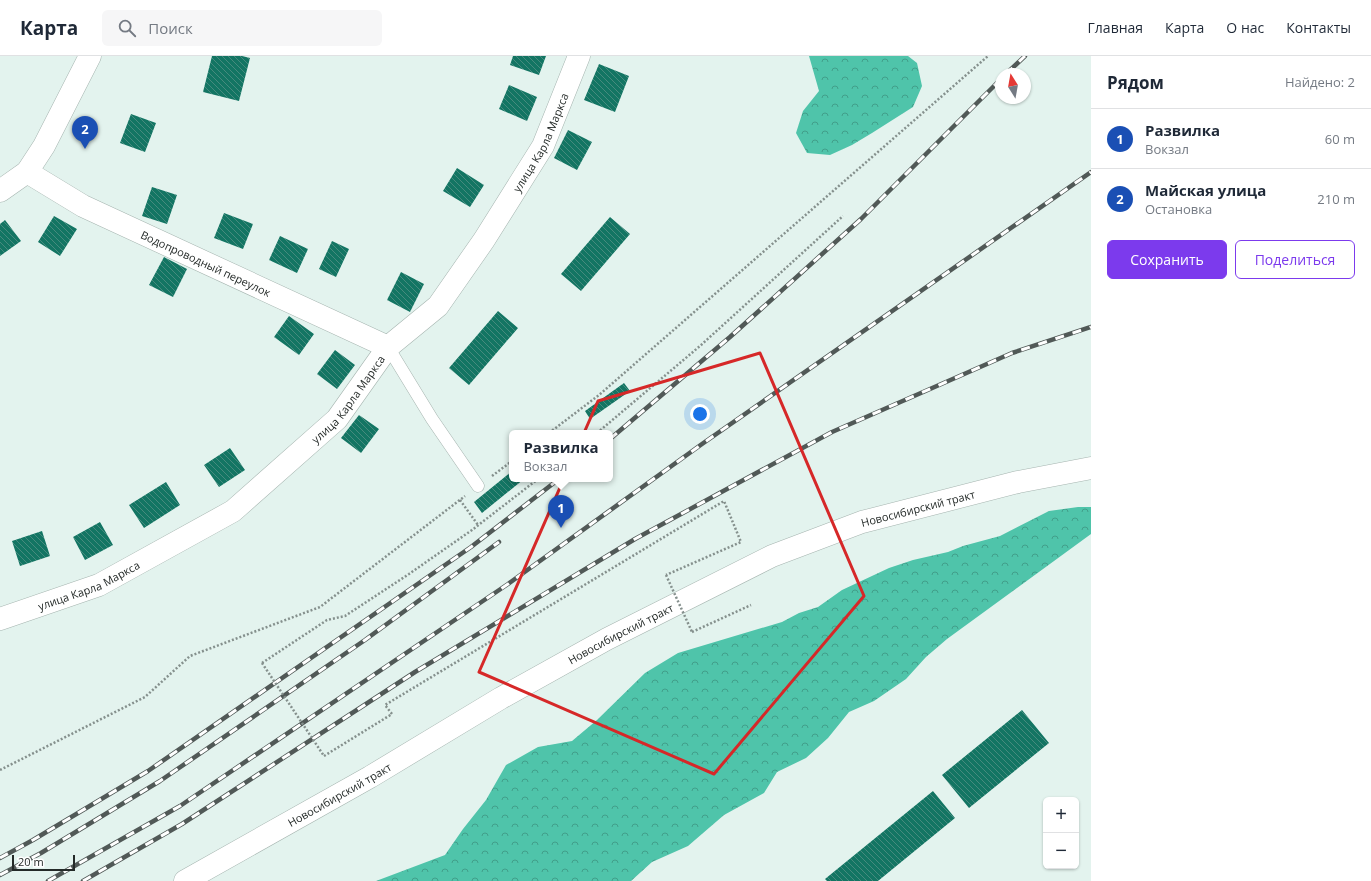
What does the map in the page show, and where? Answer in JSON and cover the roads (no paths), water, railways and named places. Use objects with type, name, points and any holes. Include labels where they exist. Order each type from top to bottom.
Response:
[{"type":"street","points":[[0,192],[27,172],[44,146],[90,56]]},
{"type":"street","name":"улица Карла Маркса","points":[[0,619],[99,585],[233,511],[337,419],[388,347],[438,306],[484,240],[543,146],[579,56]]},
{"type":"street","name":"Водопроводный переулок","points":[[27,172],[83,206],[388,347]]},
{"type":"street","name":"Новосибирский тракт","points":[[185,881],[370,777],[501,698],[607,639],[772,556],[862,522],[1018,482],[1091,468]]},
{"type":"lane","points":[[388,347],[432,419],[478,486]]},
{"type":"railway","points":[[1012,68],[1025,56]]},
{"type":"railway","points":[[613,436],[730,337],[861,219],[995,85]]},
{"type":"railway","points":[[48,881],[180,806],[508,584],[702,444],[1091,172]]},
{"type":"railway","points":[[83,881],[182,824],[415,672],[635,539],[832,432],[1012,353],[1091,327]]},
{"type":"railway","points":[[0,858],[33,840],[148,771],[471,547],[555,482]]},
{"type":"railway","points":[[0,875],[41,853],[160,781],[365,640],[499,542]]},
{"type":"place","name":"Майская улица","points":[[85,149]]},
{"type":"place","name":"Развилка","points":[[561,528]]}]
